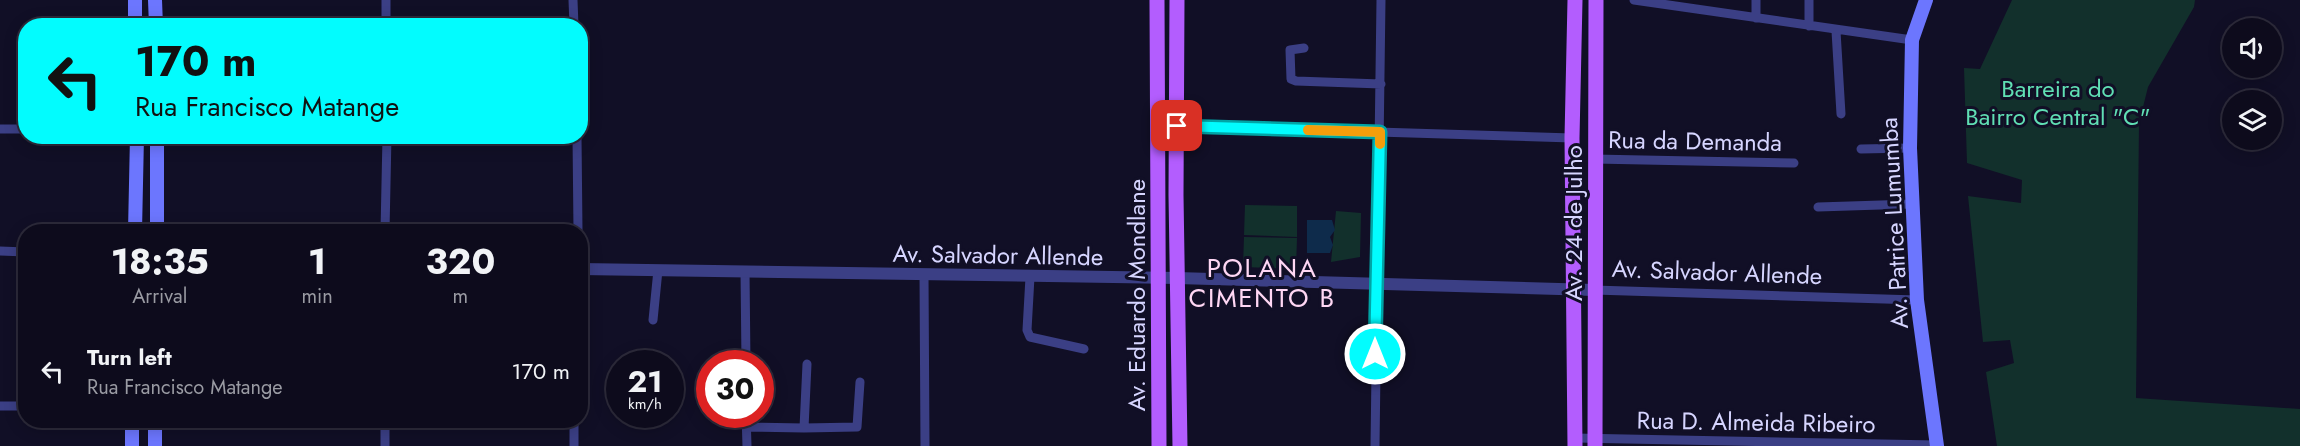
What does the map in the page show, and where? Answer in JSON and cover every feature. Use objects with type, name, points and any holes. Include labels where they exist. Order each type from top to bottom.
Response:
[{"type":"main road","points":[[135,0],[135,18]]},
{"type":"main road","points":[[155,0],[156,18]]},
{"type":"main road","name":"Av. Eduardo Mondlane","points":[[1156,0],[1159,446]]},
{"type":"main road","name":"Av. Eduardo Mondlane","points":[[1177,0],[1177,278],[1180,446]]},
{"type":"main road","name":"Av. 24 de Julho","points":[[1575,0],[1572,138],[1575,442]]},
{"type":"main road","name":"Av. 24 de Julho","points":[[1595,442],[1596,0]]},
{"type":"main road","name":"Av. Patrice Lumumba","points":[[1926,0],[1912,40],[1910,148],[1917,300],[1937,446]]},
{"type":"main road","points":[[135,224],[137,144]]},
{"type":"main road","points":[[157,144],[157,224]]},
{"type":"main road","points":[[132,428],[132,446]]},
{"type":"main road","points":[[155,428],[155,446]]},
{"type":"street","points":[[386,0],[386,18]]},
{"type":"street","points":[[573,0],[574,18]]},
{"type":"street","points":[[1375,446],[1375,285],[1381,0]]},
{"type":"street","points":[[1634,0],[1836,31],[1912,40]]},
{"type":"street","points":[[1756,0],[1756,18]]},
{"type":"street","points":[[1809,0],[1809,27]]},
{"type":"street","points":[[1836,31],[1841,114]]},
{"type":"street","points":[[1305,48],[1290,50],[1291,79],[1381,84]]},
{"type":"street","points":[[1177,126],[1572,138]]},
{"type":"street","points":[[0,129],[18,129]]},
{"type":"street","points":[[385,224],[387,144]]},
{"type":"street","points":[[577,144],[578,224]]},
{"type":"street","points":[[1861,149],[1910,148]]},
{"type":"street","name":"Rua da Demanda","points":[[1594,159],[1794,163]]},
{"type":"street","points":[[1818,207],[1912,204]]},
{"type":"street","points":[[0,251],[18,252]]},
{"type":"street","name":"Av. Salvador Allende","points":[[588,269],[1177,278],[1917,300]]},
{"type":"street","points":[[653,320],[658,270]]},
{"type":"street","points":[[745,271],[746,350]]},
{"type":"street","points":[[924,274],[925,446]]},
{"type":"street","points":[[1030,277],[1027,330],[1030,337],[1084,349]]},
{"type":"street","points":[[804,428],[807,364]]},
{"type":"street","points":[[774,427],[857,427],[860,382]]},
{"type":"street","points":[[0,406],[18,406]]},
{"type":"street","points":[[385,428],[385,446]]},
{"type":"street","points":[[574,428],[574,446]]},
{"type":"street","points":[[746,428],[747,446]]},
{"type":"street","name":"Rua D. Almeida Ribeiro","points":[[1575,442],[1937,446]]},
{"type":"green space","name":"Barreira do Bairro Central \"C\"","points":[[2012,0],[2195,0],[2194,7],[2148,87],[2139,123],[2136,398],[2300,409],[2300,446],[1997,446],[1986,372],[2014,363],[2010,340],[1983,342],[1968,196],[2021,203],[2022,180],[1967,163],[1964,68],[1980,69]]},
{"type":"green space","points":[[1245,205],[1297,206],[1297,237],[1244,235]]},
{"type":"green space","points":[[1336,211],[1361,213],[1360,257],[1331,262]]},
{"type":"green space","points":[[1244,237],[1297,238],[1296,269],[1243,267]]},
{"type":"water","points":[[1307,220],[1332,220],[1335,230],[1330,237],[1333,245],[1330,253],[1307,253]]},
{"type":"slow traffic","points":[[1308,130],[1380,132],[1380,144]]},
{"type":"district","name":"POLANA CIMENTO B","points":[[1262,283]]},
{"type":"route","points":[[1177,126],[1380,132],[1375,354]]}]
